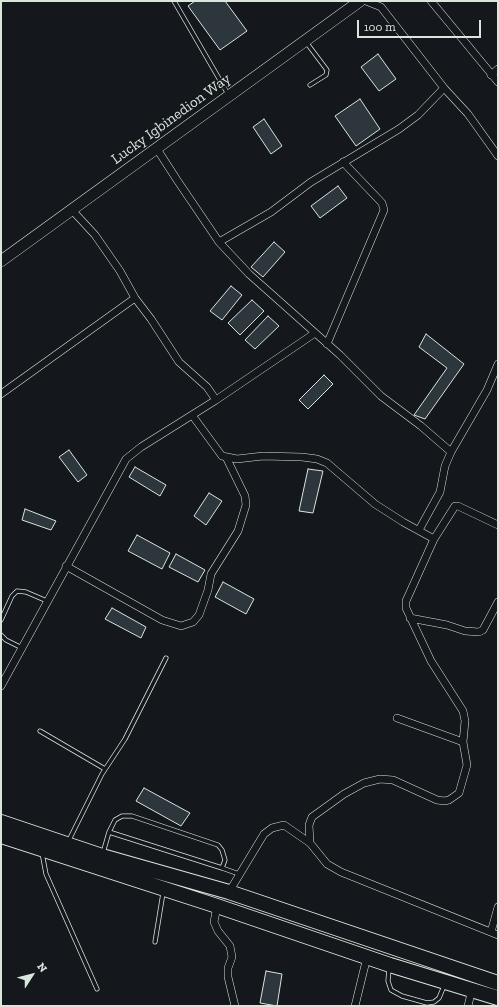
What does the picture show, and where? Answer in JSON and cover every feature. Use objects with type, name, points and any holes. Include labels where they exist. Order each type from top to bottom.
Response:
[{"type":"highway","points":[[1,822],[102,856],[229,892],[393,956],[445,983],[472,989],[498,998]]},
{"type":"highway","points":[[1,836],[217,906],[367,957],[393,956],[498,983]]},
{"type":"street","name":"Lucky Igbinedion Way","points":[[1,261],[360,1]]},
{"type":"street","points":[[366,1],[381,7],[444,88],[468,114],[498,156]]},
{"type":"street","points":[[431,1],[491,76],[498,82]]},
{"type":"street","points":[[491,76],[498,69]]},
{"type":"street","points":[[219,242],[271,212],[311,182],[399,129],[418,115],[444,88]]},
{"type":"street","points":[[157,149],[219,242],[249,274],[327,344],[381,396],[421,426],[451,452]]},
{"type":"street","points":[[327,344],[384,210],[382,203],[343,162]]},
{"type":"street","points":[[71,209],[104,247],[120,271],[134,298],[151,319],[179,362],[207,387],[216,400]]},
{"type":"street","points":[[1,394],[134,298]]},
{"type":"street","points":[[1,686],[126,459],[141,447],[216,400],[315,333]]},
{"type":"street","points":[[419,530],[440,492],[445,466],[451,452],[487,390],[498,364]]},
{"type":"street","points":[[192,415],[222,456],[238,459],[263,456],[317,459],[326,463],[376,504],[403,522],[434,539]]},
{"type":"street","points":[[66,566],[162,620],[181,626],[193,622],[199,615],[208,590],[211,574],[238,531],[246,505],[245,496],[226,457]]},
{"type":"street","points":[[310,843],[309,825],[312,817],[344,794],[364,783],[380,779],[393,780],[436,800],[449,800],[459,793],[464,780],[467,765],[463,742],[465,721],[463,711],[431,661],[410,618],[406,608],[406,602],[434,539],[455,506],[458,506],[498,525]]},
{"type":"street","points":[[410,618],[447,625],[465,631],[479,632],[483,630],[498,602]]},
{"type":"street","points":[[397,718],[463,742]]},
{"type":"street","points":[[229,892],[264,834],[272,828],[284,825],[310,843],[327,864],[341,872],[495,934],[498,907]]},
{"type":"street","points":[[217,906],[214,922],[218,931],[230,946],[232,957],[228,968],[228,977],[235,1006]]},
{"type":"street","points":[[355,1006],[367,957]]},
{"type":"street","points":[[468,1006],[472,989]]},
{"type":"lane","points":[[174,1],[229,95]]},
{"type":"lane","points":[[305,40],[327,70],[326,75],[310,85]]},
{"type":"lane","points":[[1,620],[12,596],[17,591],[26,592],[47,601]]},
{"type":"lane","points":[[1,634],[6,640],[22,648]]},
{"type":"lane","points":[[67,845],[105,768],[125,739],[166,658]]},
{"type":"lane","points":[[40,731],[105,768]]},
{"type":"lane","points":[[102,856],[115,820],[122,816],[142,818],[218,845],[222,850],[225,860],[222,868]]},
{"type":"lane","points":[[110,832],[239,874]]},
{"type":"lane","points":[[42,850],[46,874],[97,989]]},
{"type":"lane","points":[[155,942],[164,890]]},
{"type":"lane","points":[[393,956],[387,974],[388,981],[391,990],[402,996],[427,1003],[434,1002],[439,998],[445,983]]},
{"type":"building","points":[[195,1],[225,1],[247,31],[220,50],[188,6]]},
{"type":"building","points":[[378,54],[396,79],[379,91],[361,67]]},
{"type":"building","points":[[360,99],[380,129],[356,146],[335,116]]},
{"type":"building","points":[[264,119],[282,146],[271,154],[253,127]]},
{"type":"building","points":[[338,186],[347,198],[320,218],[311,206]]},
{"type":"building","points":[[274,242],[285,252],[263,277],[251,267]]},
{"type":"building","points":[[231,286],[242,295],[222,320],[210,311]]},
{"type":"building","points":[[252,300],[264,311],[240,335],[228,323]]},
{"type":"building","points":[[268,316],[279,326],[255,349],[245,340]]},
{"type":"building","points":[[426,334],[464,364],[425,419],[414,415],[447,368],[419,347]]},
{"type":"building","points":[[324,375],[333,384],[308,409],[299,400]]},
{"type":"building","points":[[69,450],[87,475],[78,482],[59,457]]},
{"type":"building","points":[[135,467],[166,485],[160,496],[129,477]]},
{"type":"building","points":[[308,469],[323,471],[313,513],[299,511]]},
{"type":"building","points":[[209,493],[222,501],[206,525],[194,516]]},
{"type":"building","points":[[25,509],[56,521],[51,530],[22,520]]},
{"type":"building","points":[[137,535],[170,553],[162,569],[128,551]]},
{"type":"building","points":[[176,554],[205,570],[198,582],[169,567]]},
{"type":"building","points":[[223,582],[254,599],[246,614],[215,597]]},
{"type":"building","points":[[112,608],[146,627],[141,638],[105,619]]},
{"type":"building","points":[[144,788],[190,813],[181,826],[136,801]]},
{"type":"building","points":[[266,971],[282,974],[277,1006],[260,1003]]}]
